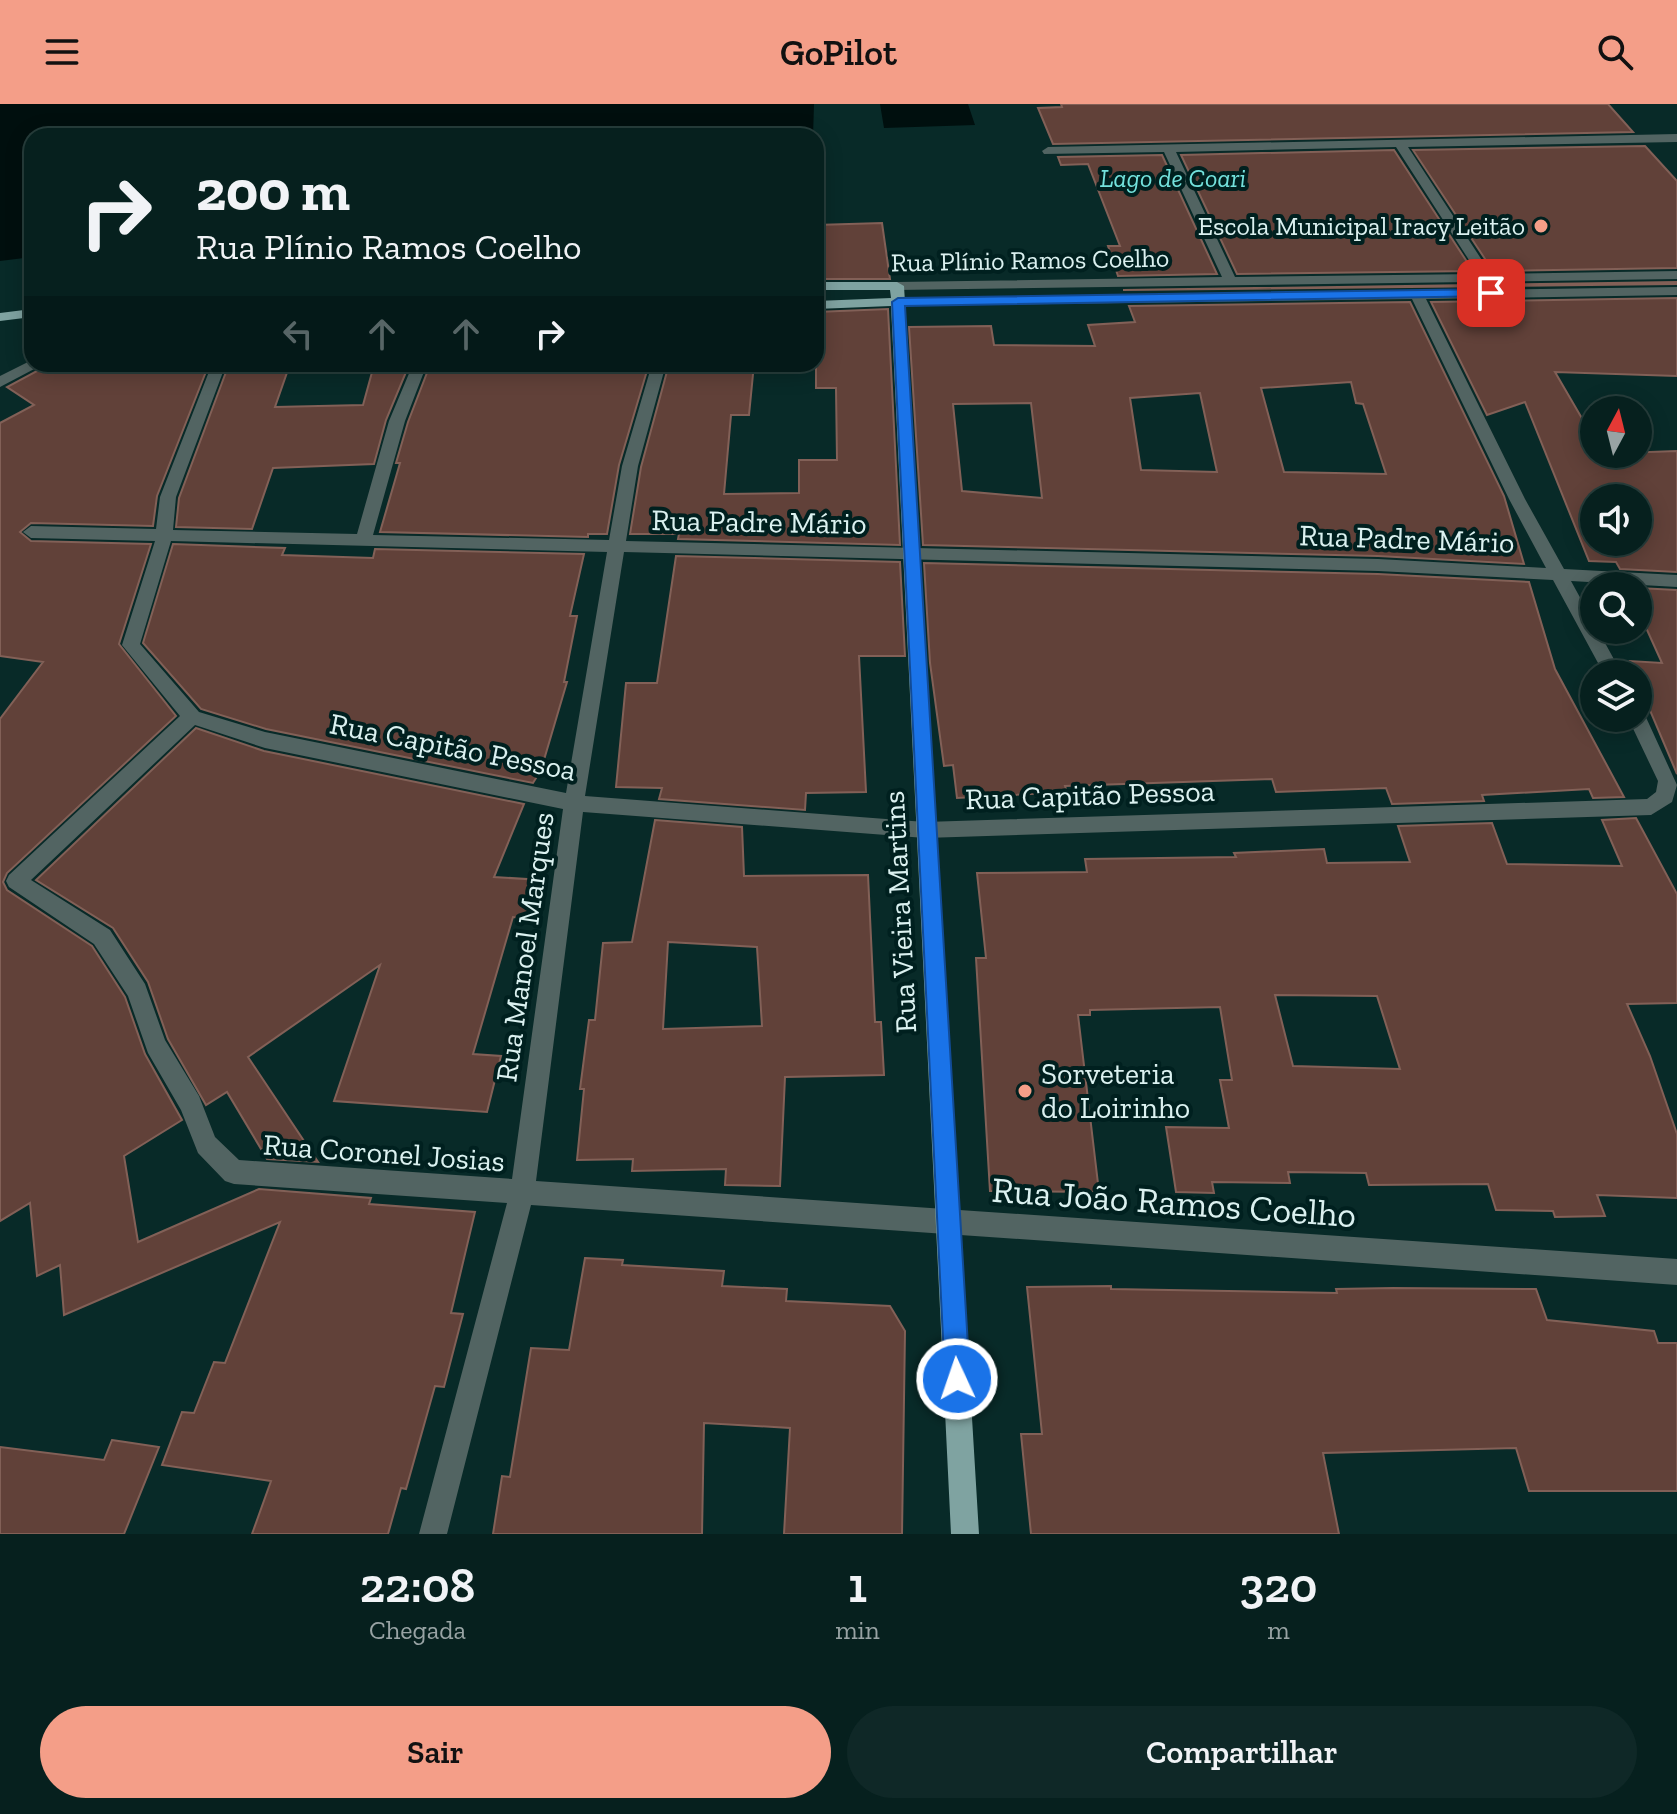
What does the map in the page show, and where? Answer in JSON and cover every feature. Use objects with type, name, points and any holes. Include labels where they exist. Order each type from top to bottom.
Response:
[{"type":"main road","name":"Rua Plínio Ramos Coelho","points":[[824,287],[897,294]]},
{"type":"main road","name":"Rua Plínio Ramos Coelho","points":[[824,304],[897,294]]},
{"type":"main road","name":"Rua Vieira Martins","points":[[897,294],[965,1534]]},
{"type":"main road","points":[[2,317],[24,316]]},
{"type":"street","points":[[1048,151],[1677,138]]},
{"type":"street","points":[[1399,143],[1486,276]]},
{"type":"street","points":[[1169,149],[1230,281]]},
{"type":"street","name":"Rua Plínio Ramos Coelho","points":[[897,294],[1230,281],[1677,275]]},
{"type":"street","name":"Rua Plínio Ramos Coelho","points":[[897,294],[1417,295],[1677,291]]},
{"type":"street","points":[[1417,295],[1517,499],[1605,660]]},
{"type":"street","points":[[0,382],[24,369]]},
{"type":"street","points":[[192,717],[131,645],[165,534],[168,497],[216,372]]},
{"type":"street","points":[[363,541],[397,421],[417,372]]},
{"type":"street","name":"Rua Manoel Marques","points":[[433,1534],[522,1193],[574,803],[630,466],[657,372]]},
{"type":"street","name":"Rua Padre Mário","points":[[31,532],[913,553],[1557,573],[1677,581]]},
{"type":"street","name":"Rua Capitão Pessoa","points":[[192,717],[265,740],[574,803],[925,830],[1651,807],[1665,796],[1668,781],[1644,732]]},
{"type":"street","name":"Rua Coronel Josias","points":[[192,717],[8,888],[102,937],[137,991],[156,1045],[191,1104],[206,1145],[234,1172],[522,1193]]},
{"type":"street","name":"Rua João Ramos Coelho","points":[[522,1193],[1677,1272]]},
{"type":"shaded area","points":[[0,104],[814,104],[813,128],[24,128],[24,258],[0,261]]},
{"type":"shaded area","points":[[880,104],[968,104],[975,125],[884,128]]},
{"type":"building","points":[[1061,104],[1608,104],[1633,132],[1053,144],[1038,108],[1062,107]]},
{"type":"building","name":"Escola Municipal Iracy Leitão","points":[[1645,146],[1677,181],[1677,268],[1493,271],[1413,150]]},
{"type":"building","points":[[1394,150],[1473,271],[1237,274],[1181,155]]},
{"type":"building","points":[[1162,155],[1217,274],[1118,276],[1108,246],[1120,246],[1088,164],[1061,165],[1058,157]]},
{"type":"building","points":[[882,223],[890,279],[824,279],[824,225]]},
{"type":"building","points":[[1677,282],[1677,284],[1123,290]]},
{"type":"building","points":[[1677,298],[1677,376],[1555,372],[1580,415],[1580,468],[1652,468],[1652,452],[1677,451],[1677,572],[1620,569],[1616,562],[1589,561],[1587,556],[1652,556],[1652,484],[1580,484],[1580,539],[1525,402],[1487,415],[1431,302]]},
{"type":"building","points":[[1410,302],[1504,496],[1524,564],[1378,556],[923,545],[909,327],[991,326],[994,345],[1095,346],[1088,325],[1135,322],[1129,306]],"holes":[[[1351,382],[1356,403],[1363,404],[1386,474],[1284,472],[1261,388]],[[1200,393],[1217,472],[1141,470],[1130,398]],[[1031,403],[1042,498],[962,491],[953,404]]]},
{"type":"building","points":[[888,309],[900,545],[678,539],[679,534],[630,534],[641,467],[667,372],[753,372],[749,415],[731,415],[724,494],[799,493],[799,460],[837,460],[836,388],[816,388],[816,372],[824,372],[824,312]]},
{"type":"building","points":[[35,372],[206,372],[157,496],[153,526],[31,523],[20,532],[31,541],[151,544],[119,644],[176,716],[7,873],[3,882],[7,890],[92,946],[125,997],[145,1054],[182,1120],[124,1156],[138,1242],[259,1189],[371,1198],[369,1204],[475,1212],[451,1313],[463,1314],[444,1387],[435,1386],[406,1489],[401,1488],[388,1534],[252,1534],[271,1481],[162,1465],[182,1412],[194,1413],[214,1362],[225,1363],[280,1222],[64,1315],[60,1265],[37,1276],[30,1203],[0,1221],[0,719],[43,662],[0,656],[0,423],[34,405],[7,387]]},
{"type":"building","points":[[226,372],[287,372],[275,407],[363,405],[372,372],[406,372],[386,420],[374,464],[273,468],[252,529],[176,527],[179,498]]},
{"type":"building","points":[[427,372],[647,372],[619,465],[607,534],[588,534],[588,537],[380,532],[408,422]]},
{"type":"building","points":[[173,544],[285,548],[282,555],[373,558],[375,549],[584,554],[570,616],[577,616],[564,682],[567,682],[541,770],[533,783],[266,729],[201,709],[143,643]]},
{"type":"building","points":[[676,556],[900,562],[905,656],[859,656],[866,792],[806,793],[805,810],[659,799],[662,788],[616,787],[626,683],[657,683]]},
{"type":"building","points":[[924,563],[1378,574],[1529,582],[1555,669],[1580,715],[1580,732],[1589,732],[1624,797],[1593,798],[1589,789],[1482,795],[1484,801],[1392,804],[1386,788],[1276,792],[1272,779],[1065,786],[1067,792],[957,798],[953,765],[944,766],[930,663]]},
{"type":"building","points":[[1652,589],[1677,590],[1677,774],[1652,715],[1652,662],[1662,663],[1652,641]]},
{"type":"building","points":[[196,728],[264,751],[524,804],[494,877],[542,880],[532,919],[513,917],[473,1054],[501,1056],[487,1112],[334,1101],[380,965],[248,1057],[318,1162],[267,1159],[227,1092],[206,1105],[168,1039],[148,982],[113,928],[36,880]]},
{"type":"building","points":[[1636,818],[1677,894],[1677,1003],[1627,1004],[1650,1056],[1677,1134],[1677,1198],[1597,1195],[1605,1216],[1555,1217],[1553,1211],[1496,1210],[1488,1184],[1369,1185],[1366,1173],[1288,1172],[1290,1183],[1212,1182],[1214,1193],[1176,1192],[1166,1127],[1229,1128],[1220,1080],[1232,1080],[1220,1007],[1090,1010],[1090,1015],[1078,1015],[1099,1192],[990,1191],[976,958],[986,958],[977,873],[1087,872],[1085,859],[1236,857],[1234,853],[1324,849],[1327,863],[1410,862],[1398,826],[1492,823],[1507,864],[1622,866],[1602,820]],"holes":[[[1275,995],[1377,996],[1400,1069],[1293,1066]]]},
{"type":"building","points":[[655,820],[742,827],[744,876],[868,875],[875,1022],[881,1022],[884,1075],[785,1077],[780,1186],[725,1185],[726,1169],[632,1171],[633,1159],[577,1160],[584,1089],[580,1089],[589,1020],[595,1020],[603,943],[632,942]],"holes":[[[668,942],[757,947],[762,1026],[663,1029]]]},
{"type":"building","points":[[585,1258],[623,1260],[622,1265],[724,1271],[722,1286],[787,1289],[786,1301],[890,1306],[905,1331],[902,1534],[784,1534],[790,1428],[704,1423],[702,1534],[493,1534],[502,1476],[510,1477],[531,1348],[569,1350]]},
{"type":"building","points":[[1111,1286],[1111,1289],[1337,1293],[1336,1289],[1536,1289],[1547,1320],[1654,1331],[1658,1343],[1677,1343],[1677,1491],[1529,1491],[1516,1448],[1323,1453],[1339,1534],[1031,1534],[1021,1434],[1042,1434],[1027,1287]]},
{"type":"building","points":[[112,1440],[159,1447],[124,1534],[0,1534],[0,1447],[104,1460]]},
{"type":"place","name":"Escola Municipal Iracy Leitão","points":[[1541,226]]},
{"type":"place","name":"Sorveteria do Loirinho","points":[[1025,1091]]},
{"type":"route","points":[[957,1379],[898,302],[1192,300],[1491,293]]},
{"type":"water label","name":"Lago de Coari","points":[[1173,178]]}]
